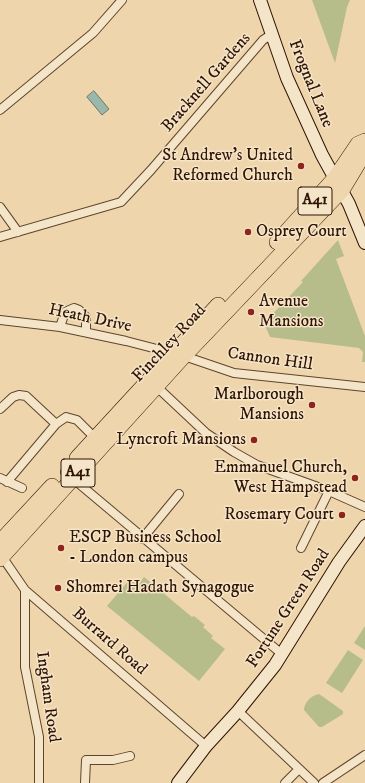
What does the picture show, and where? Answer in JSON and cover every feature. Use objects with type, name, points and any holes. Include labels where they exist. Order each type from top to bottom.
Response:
[{"type":"highway","name":"Finchley Road","points":[[338,184],[358,144],[365,141]]},
{"type":"highway","name":"Finchley Road","points":[[0,542],[99,442],[338,184],[365,152]]},
{"type":"highway","name":"Finchley Road","points":[[99,442],[157,387],[178,355]]},
{"type":"highway","name":"Finchley Road","points":[[1,557],[68,475]]},
{"type":"main road","name":"Frognal Lane","points":[[260,0],[287,78],[322,155],[338,184],[365,243]]},
{"type":"main road","name":"Fortune Green Road","points":[[178,783],[206,746],[238,711],[283,655],[339,562],[365,526]]},
{"type":"street","points":[[0,110],[93,33],[122,0]]},
{"type":"street","name":"Bracknell Gardens","points":[[0,237],[121,202],[151,170],[264,40],[272,34]]},
{"type":"street","points":[[0,207],[18,232]]},
{"type":"street","points":[[60,327],[65,312],[74,308],[79,310],[86,317],[86,332]]},
{"type":"street","name":"Heath Drive","points":[[0,320],[60,327],[86,332],[178,355]]},
{"type":"street","name":"Cannon Hill","points":[[178,355],[234,373],[365,387]]},
{"type":"street","points":[[157,387],[206,433],[234,452],[257,465],[329,491],[365,507]]},
{"type":"street","points":[[0,409],[12,397],[19,395],[26,396],[56,424]]},
{"type":"street","points":[[22,488],[4,480],[56,424],[66,417],[77,420],[99,442]]},
{"type":"street","points":[[68,475],[142,539],[283,655]]},
{"type":"street","points":[[301,548],[329,491]]},
{"type":"street","points":[[142,539],[179,494]]},
{"type":"street","name":"Burrard Road","points":[[1,557],[25,590],[206,746]]},
{"type":"street","name":"Ingham Road","points":[[25,590],[25,667],[39,737],[39,783]]},
{"type":"street","points":[[238,711],[314,783]]},
{"type":"street","points":[[323,783],[365,755]]},
{"type":"street","points":[[85,783],[86,760],[113,760],[130,756]]},
{"type":"street","points":[[285,783],[300,769]]},
{"type":"green space","points":[[312,0],[350,0],[347,7],[335,63]]},
{"type":"green space","points":[[338,240],[344,256],[336,259],[365,336],[365,362],[362,362],[363,352],[359,348],[270,337],[264,323],[303,282],[301,281]]},
{"type":"green space","points":[[144,577],[192,617],[194,616],[205,625],[203,627],[213,636],[211,638],[225,649],[199,681],[107,606],[130,579],[138,585]]},
{"type":"green space","points":[[365,626],[365,650],[354,643]]},
{"type":"green space","points":[[348,650],[363,660],[342,693],[326,683]]},
{"type":"green space","points":[[319,694],[343,711],[343,714],[322,727],[319,727],[304,710],[308,700]]},
{"type":"shaded area","points":[[94,91],[109,109],[102,115],[87,97]]},
{"type":"place","name":"St Andrew's United Reformed Church","points":[[301,166]]},
{"type":"place","name":"Osprey Court","points":[[248,232]]},
{"type":"place","name":"Avenue Mansions","points":[[251,312]]},
{"type":"place","name":"Marlborough Mansions","points":[[312,405]]},
{"type":"place","name":"Lyncroft Mansions","points":[[254,440]]},
{"type":"place","name":"Emmanuel Church, West Hampstead","points":[[355,478]]},
{"type":"place","name":"Rosemary Court","points":[[342,515]]},
{"type":"place","name":"ESCP Business School - London campus","points":[[61,548]]},
{"type":"place","name":"Shomrei Hadath Synagogue","points":[[58,588]]}]
